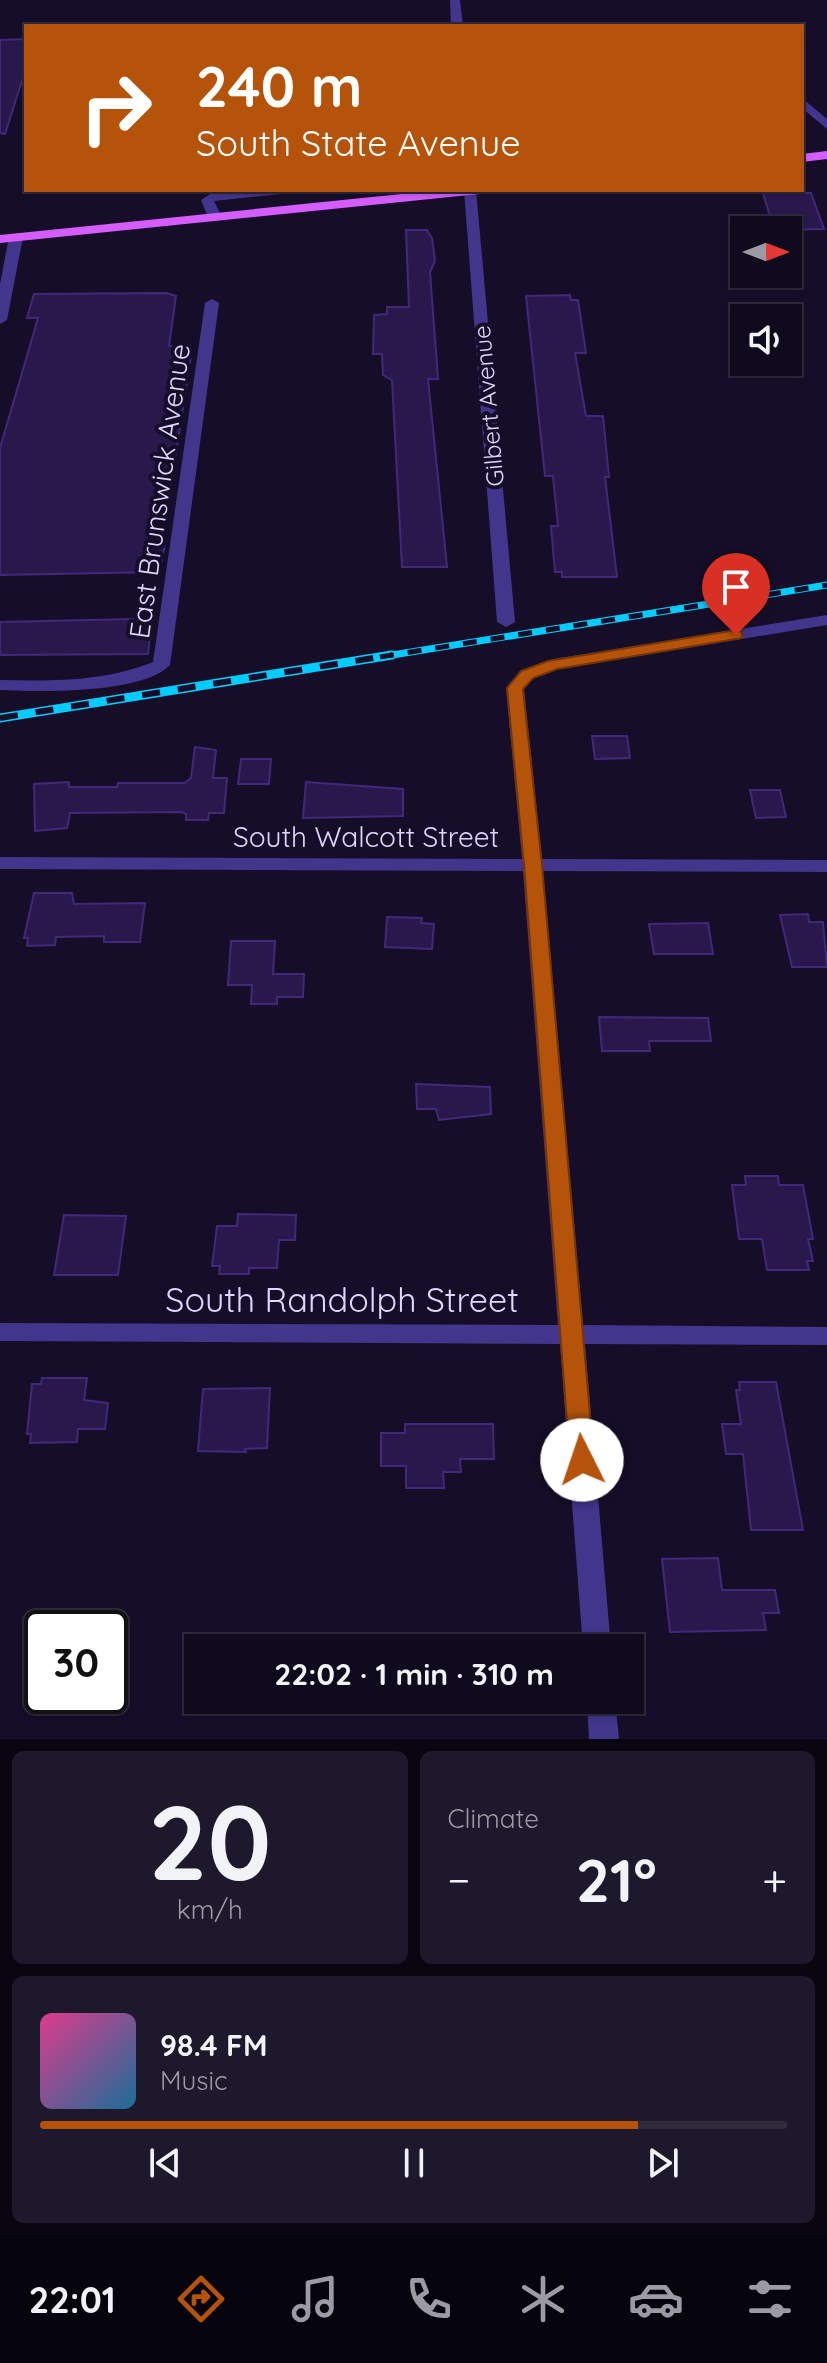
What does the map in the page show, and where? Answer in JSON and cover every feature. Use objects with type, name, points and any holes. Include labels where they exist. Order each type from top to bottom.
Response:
[{"type":"main road","points":[[804,158],[827,155]]},
{"type":"main road","points":[[0,239],[451,192]]},
{"type":"street","points":[[455,0],[457,24]]},
{"type":"street","points":[[804,104],[827,125]]},
{"type":"street","points":[[215,217],[207,200],[210,198],[263,192]]},
{"type":"street","name":"Gilbert Avenue","points":[[470,192],[506,622]]},
{"type":"street","points":[[0,320],[16,237]]},
{"type":"street","name":"East Brunswick Avenue","points":[[0,685],[87,683],[138,676],[161,665],[212,303]]},
{"type":"street","points":[[596,1634],[533,865],[515,688],[527,674],[554,664],[827,620]]},
{"type":"street","name":"South Walcott Street","points":[[0,863],[827,866]]},
{"type":"street","name":"South Randolph Street","points":[[0,1332],[827,1336]]},
{"type":"street","points":[[602,1714],[604,1739]]},
{"type":"building","points":[[24,39],[24,74],[5,134],[0,133],[0,40]]},
{"type":"building","points":[[763,193],[811,193],[824,229],[802,229],[802,216],[770,216]]},
{"type":"building","points":[[406,230],[427,230],[432,238],[435,261],[430,272],[438,379],[428,379],[447,567],[402,567],[392,380],[383,375],[382,354],[373,354],[374,315],[387,314],[387,307],[409,307]]},
{"type":"building","points":[[166,293],[176,296],[169,346],[192,349],[169,498],[157,498],[149,543],[165,543],[160,572],[0,575],[0,448],[38,318],[27,318],[34,294]]},
{"type":"building","points":[[570,295],[571,300],[578,300],[586,353],[575,353],[586,416],[603,416],[609,477],[605,477],[617,577],[562,577],[562,572],[555,572],[551,526],[558,526],[553,476],[545,476],[526,296]]},
{"type":"building","points":[[152,621],[148,654],[0,655],[0,622]]},
{"type":"building","points":[[592,736],[627,736],[630,758],[595,759]]},
{"type":"building","points":[[195,747],[216,750],[213,778],[227,778],[224,813],[209,813],[208,820],[186,820],[186,814],[182,812],[70,813],[67,828],[35,831],[34,784],[69,782],[69,787],[117,787],[118,783],[185,783],[191,778]]},
{"type":"building","points":[[241,759],[271,759],[269,784],[238,784]]},
{"type":"building","points":[[306,782],[403,789],[403,816],[303,818]]},
{"type":"building","points":[[750,790],[780,790],[786,817],[756,818]]},
{"type":"building","points":[[34,893],[72,893],[74,904],[145,903],[140,942],[104,942],[104,936],[56,937],[55,945],[27,946],[28,938],[24,938]]},
{"type":"building","points":[[808,914],[809,922],[823,922],[827,967],[792,967],[780,915]]},
{"type":"building","points":[[387,917],[422,918],[421,923],[434,924],[432,949],[385,947]]},
{"type":"building","points":[[708,923],[713,954],[654,954],[649,924]]},
{"type":"building","points":[[231,941],[275,941],[273,974],[304,974],[303,997],[277,997],[277,1004],[251,1004],[252,985],[228,985]]},
{"type":"building","points":[[599,1017],[708,1018],[711,1041],[649,1041],[650,1051],[602,1051]]},
{"type":"building","points":[[416,1084],[490,1087],[491,1114],[439,1120],[436,1109],[417,1109]]},
{"type":"building","points":[[745,1176],[778,1176],[779,1185],[803,1185],[813,1239],[808,1239],[813,1261],[807,1261],[809,1270],[767,1270],[762,1239],[739,1239],[732,1185],[746,1185]]},
{"type":"building","points":[[238,1214],[296,1215],[295,1240],[279,1240],[277,1268],[249,1268],[249,1274],[219,1274],[220,1266],[212,1266],[217,1226],[237,1226]]},
{"type":"building","points":[[64,1215],[126,1216],[118,1275],[54,1275]]},
{"type":"building","points":[[42,1378],[87,1378],[84,1400],[108,1403],[105,1429],[78,1429],[77,1442],[30,1443],[31,1434],[27,1434],[32,1384],[41,1384]]},
{"type":"building","points":[[739,1382],[776,1382],[803,1530],[751,1530],[743,1454],[726,1454],[722,1424],[741,1424],[736,1390],[740,1390]]},
{"type":"building","points":[[270,1388],[267,1448],[245,1449],[246,1452],[198,1451],[203,1389]]},
{"type":"building","points":[[405,1424],[493,1424],[494,1459],[460,1459],[461,1472],[443,1472],[444,1488],[406,1488],[406,1466],[381,1466],[381,1433],[405,1433]]},
{"type":"building","points":[[718,1558],[722,1590],[775,1590],[779,1613],[763,1613],[766,1630],[670,1632],[662,1559]]},
{"type":"railway","points":[[380,657],[827,585]]},
{"type":"railway","points":[[0,718],[392,655]]},
{"type":"route","points":[[582,1460],[533,865],[515,688],[527,674],[554,664],[736,635]]}]
